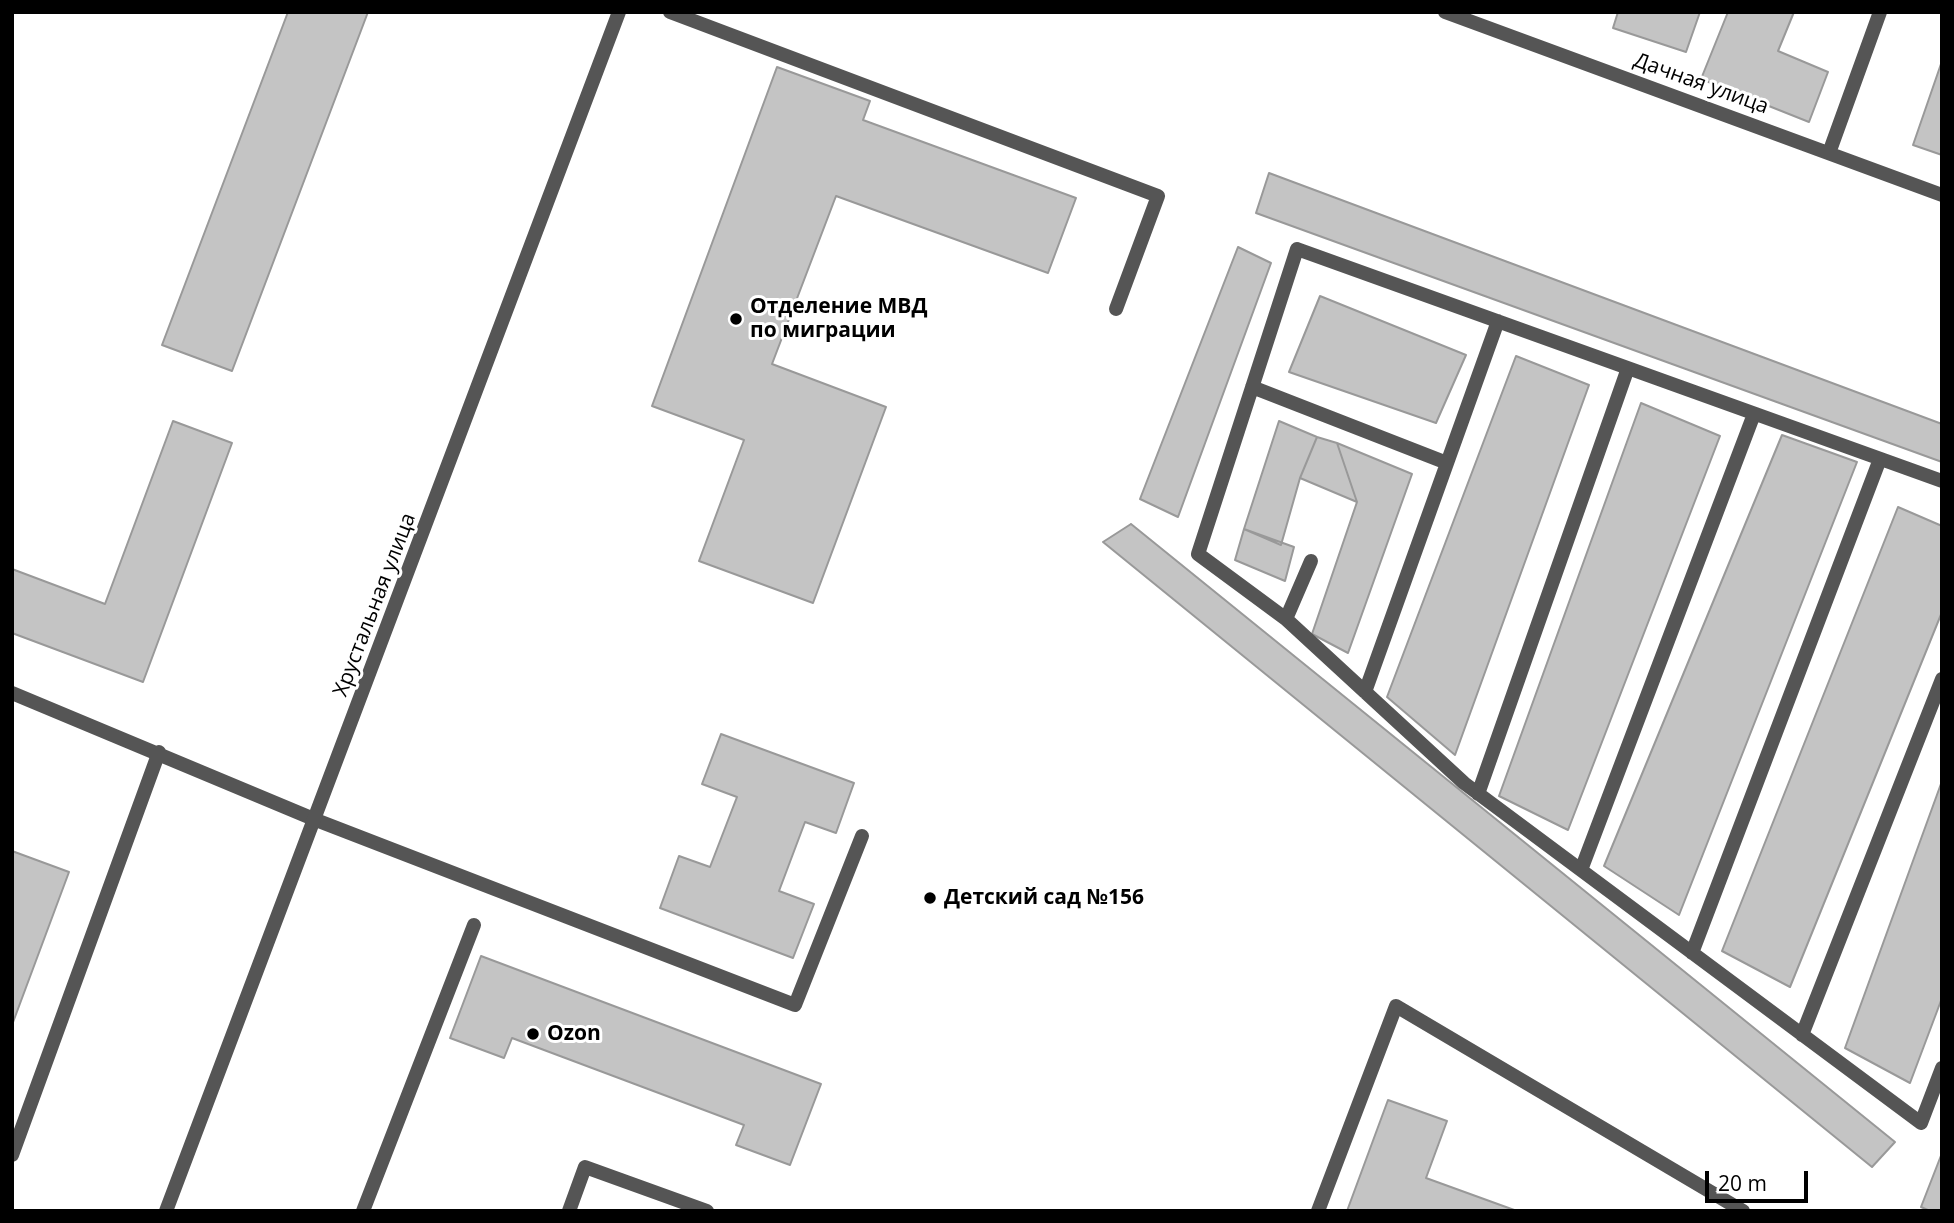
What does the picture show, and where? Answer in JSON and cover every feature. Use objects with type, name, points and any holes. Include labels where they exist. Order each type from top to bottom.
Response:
[{"type":"street","name":"Хрустальная улица","points":[[166,1211],[316,820],[619,12]]},
{"type":"street","points":[[670,12],[1158,197],[1116,309]]},
{"type":"street","name":"Дачная улица","points":[[1445,12],[1942,195]]},
{"type":"street","points":[[1829,153],[1881,12]]},
{"type":"street","points":[[1942,481],[1297,249],[1198,554],[1286,619],[1478,794],[1921,1123],[1942,1068]]},
{"type":"street","points":[[1364,692],[1497,321]]},
{"type":"street","points":[[1478,794],[1628,368]]},
{"type":"street","points":[[1252,387],[1447,463]]},
{"type":"street","points":[[1581,870],[1754,414]]},
{"type":"street","points":[[1692,953],[1880,459]]},
{"type":"street","points":[[1286,619],[1311,562]]},
{"type":"street","points":[[1802,1035],[1942,679]]},
{"type":"street","points":[[12,693],[159,752],[316,820],[795,1005],[862,836]]},
{"type":"street","points":[[12,1155],[159,752]]},
{"type":"street","points":[[363,1211],[474,925]]},
{"type":"street","points":[[1318,1211],[1396,1006],[1743,1211]]},
{"type":"street","points":[[569,1211],[585,1167],[706,1211]]},
{"type":"building","points":[[288,12],[368,12],[232,371],[162,345]]},
{"type":"building","points":[[1618,12],[1700,12],[1686,52],[1613,28]]},
{"type":"building","points":[[1728,12],[1794,12],[1778,51],[1828,72],[1809,122],[1701,79]]},
{"type":"building","points":[[1942,61],[1942,155],[1913,145]]},
{"type":"building","name":"Отделение МВД по миграции","points":[[777,67],[870,101],[863,120],[1076,198],[1048,273],[836,196],[772,364],[886,407],[813,603],[699,561],[744,440],[652,406]]},
{"type":"building","points":[[1269,173],[1942,424],[1942,462],[1256,213]]},
{"type":"building","points":[[1238,247],[1271,263],[1178,517],[1140,499]]},
{"type":"building","points":[[1320,296],[1466,355],[1436,423],[1289,372]]},
{"type":"building","points":[[1516,356],[1589,385],[1455,755],[1387,697]]},
{"type":"building","points":[[1641,403],[1720,436],[1568,830],[1499,796]]},
{"type":"building","points":[[173,421],[232,443],[143,682],[12,633],[12,569],[105,604]]},
{"type":"building","points":[[1279,421],[1317,437],[1300,478],[1281,545],[1244,529]]},
{"type":"building","points":[[1782,435],[1857,462],[1679,915],[1604,866]]},
{"type":"building","points":[[1317,437],[1337,443],[1357,502],[1300,478]]},
{"type":"building","points":[[1337,443],[1412,474],[1348,653],[1312,634],[1357,502]]},
{"type":"building","points":[[1898,507],[1942,526],[1942,612],[1790,987],[1722,951]]},
{"type":"building","points":[[1131,524],[1895,1142],[1872,1167],[1103,542]]},
{"type":"building","points":[[1244,529],[1294,547],[1285,581],[1235,560]]},
{"type":"building","points":[[721,734],[854,783],[836,833],[805,822],[779,891],[814,904],[793,958],[660,908],[679,856],[710,867],[737,797],[702,784]]},
{"type":"building","points":[[1942,781],[1942,998],[1910,1083],[1845,1048]]},
{"type":"building","points":[[12,851],[69,872],[12,1025]]},
{"type":"building","points":[[481,956],[821,1084],[790,1165],[736,1145],[744,1125],[512,1038],[504,1058],[450,1038]]},
{"type":"building","points":[[1388,1100],[1447,1121],[1426,1178],[1517,1211],[1347,1211]]},
{"type":"building","points":[[1942,1153],[1942,1211],[1930,1211],[1921,1207]]},
{"type":"place","name":"Отделение МВД по миграции","points":[[736,319]]},
{"type":"place","name":"Детский сад №156","points":[[930,898]]},
{"type":"place","name":"Ozon","points":[[533,1034]]}]
